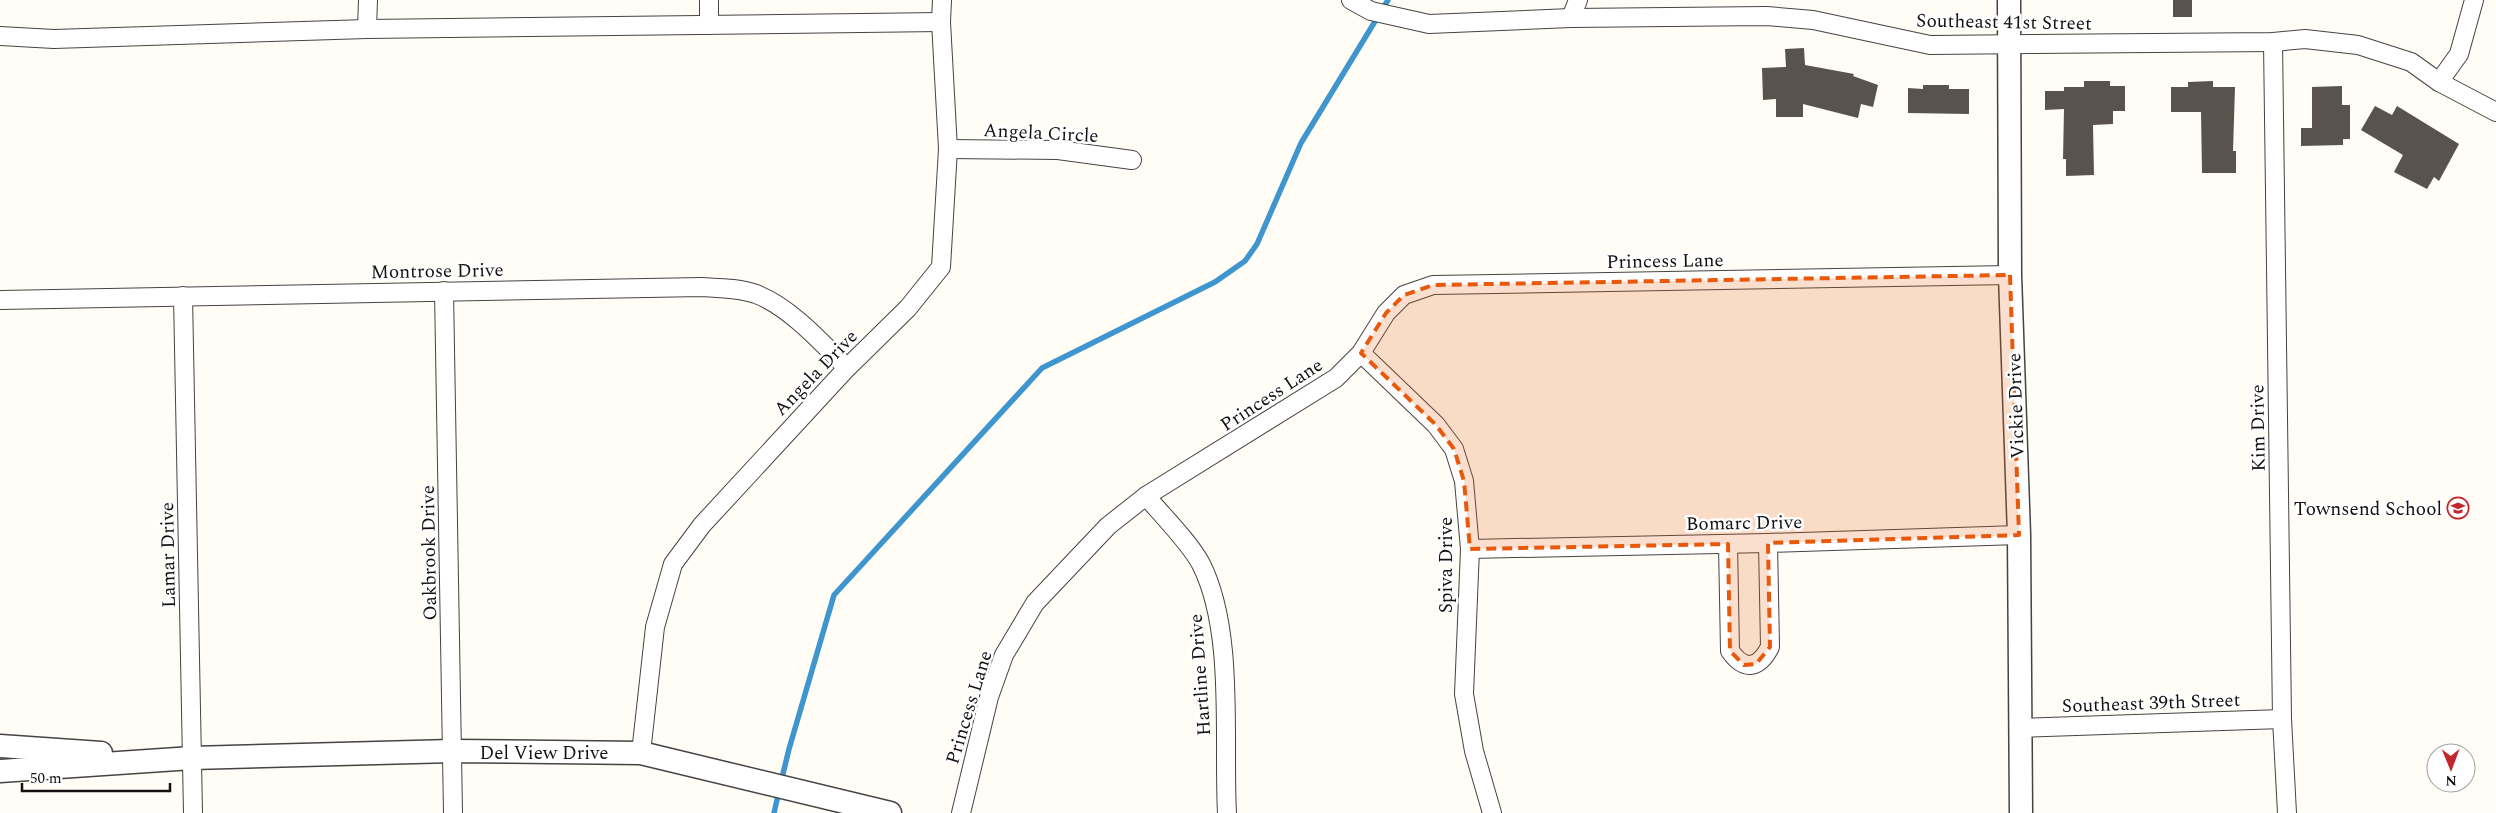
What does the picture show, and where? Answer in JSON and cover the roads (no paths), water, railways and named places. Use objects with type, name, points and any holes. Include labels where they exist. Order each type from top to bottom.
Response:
[{"type":"street","points":[[367,29],[368,0]]},
{"type":"street","points":[[709,0],[709,25]]},
{"type":"street","name":"Angela Drive","points":[[641,753],[655,627],[673,564],[702,525],[847,368],[908,308],[941,267],[948,149],[941,22],[942,0]]},
{"type":"street","name":"Southeast 41st Street","points":[[1351,0],[1371,12],[1429,24],[1571,18],[1767,16],[1812,20],[1930,45],[2273,42],[2305,39],[2358,45],[2411,62],[2439,82],[2496,112]]},
{"type":"street","points":[[1571,18],[1578,0]]},
{"type":"street","name":"Vickie Drive","points":[[2009,0],[2011,45],[2010,275],[2019,534],[2021,813]]},
{"type":"street","points":[[2439,82],[2459,54],[2474,0]]},
{"type":"street","points":[[0,36],[54,39],[367,29],[941,22]]},
{"type":"street","name":"Kim Drive","points":[[2273,42],[2282,719],[2287,813]]},
{"type":"street","name":"Angela Circle","points":[[948,149],[1058,150],[1132,160]]},
{"type":"street","name":"Princess Lane","points":[[960,813],[989,698],[1004,655],[1035,603],[1108,526],[1146,496],[1309,397],[1336,378],[1361,353],[1386,313],[1404,295],[1433,285],[2010,275]]},
{"type":"street","name":"Montrose Drive","points":[[0,300],[702,287],[734,289],[756,294],[774,305],[805,327],[847,368]]},
{"type":"street","name":"Oakbrook Drive","points":[[444,291],[453,813]]},
{"type":"street","name":"Lamar Drive","points":[[183,296],[193,813]]},
{"type":"street","name":"Spiva Drive","points":[[1361,353],[1436,425],[1454,450],[1464,481],[1470,549],[1464,694],[1474,751],[1492,813]]},
{"type":"street","name":"Hartline Drive","points":[[1146,496],[1201,564],[1216,604],[1223,664],[1226,813]]},
{"type":"street","name":"Bomarc Drive","points":[[1470,549],[1768,543],[2019,534]]},
{"type":"street","points":[[1728,544],[1730,651],[1744,665],[1756,664],[1764,658],[1770,647],[1768,543]]},
{"type":"street","name":"Southeast 39th Street","points":[[2020,728],[2282,719]]},
{"type":"street","name":"Del View Drive","points":[[0,746],[192,758]]},
{"type":"street","name":"Del View Drive","points":[[0,771],[192,758],[452,751],[641,753],[890,813]]},
{"type":"waterway","points":[[781,782],[834,595],[1042,368],[1215,282],[1245,261],[1257,244],[1301,143],[1388,0]]},
{"type":"waterway","points":[[774,813],[779,791]]},
{"type":"place","name":"Townsend School","points":[[2458,508]]}]
